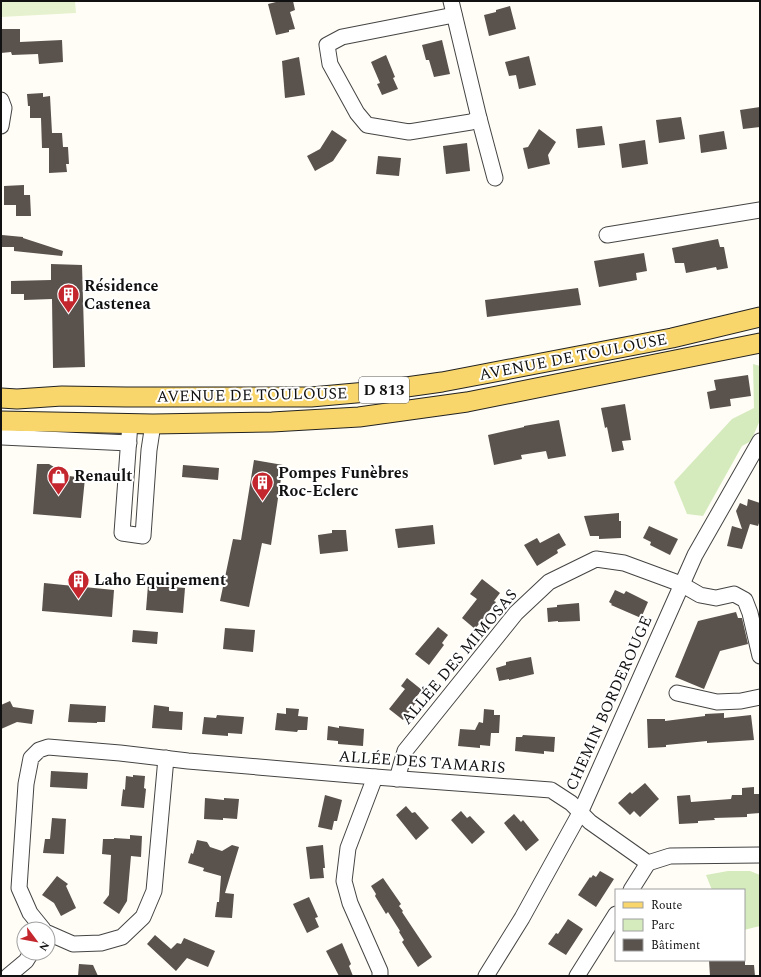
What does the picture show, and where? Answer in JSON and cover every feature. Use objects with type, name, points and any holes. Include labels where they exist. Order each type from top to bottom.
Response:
[{"type":"main road","name":"AVENUE DE TOULOUSE","points":[[1,398],[17,399],[62,396],[311,397],[378,391],[435,383],[672,338],[760,317]]},
{"type":"main road","name":"AVENUE DE TOULOUSE","points":[[1,429],[130,423],[153,419],[272,422],[360,417],[467,402],[760,344]]},
{"type":"main road","points":[[126,397],[141,402],[148,407],[153,419]]},
{"type":"main road","points":[[153,419],[161,406],[170,400],[179,397]]},
{"type":"street","points":[[479,118],[471,122],[409,132],[368,125],[357,112],[330,64],[327,45],[342,37],[453,8],[495,178]]},
{"type":"street","points":[[1,100],[4,108],[1,126]]},
{"type":"street","points":[[607,235],[760,210]]},
{"type":"street","points":[[130,423],[122,533],[143,536],[149,450],[153,419]]},
{"type":"street","points":[[1,429],[129,443]]},
{"type":"street","name":"CHEMIN BORDEROUGE","points":[[486,976],[522,918],[580,814],[699,546],[760,441]]},
{"type":"street","name":"ALLÉE DES MIMOSAS","points":[[396,779],[405,751],[516,613],[549,582],[596,559],[624,563],[681,584],[700,595],[716,598],[734,594],[745,600],[750,613],[760,656]]},
{"type":"street","points":[[677,692],[717,702],[741,701],[760,697]]},
{"type":"street","name":"ALLÉE DES TAMARIS","points":[[36,921],[30,913],[19,888],[26,784],[31,758],[39,750],[48,747],[254,767],[552,790],[571,803],[580,814],[590,822],[648,863]]},
{"type":"street","points":[[56,937],[73,944],[101,944],[122,937],[143,917],[154,891],[166,758]]},
{"type":"street","points":[[375,777],[348,848],[344,881],[350,903],[380,971],[380,976]]},
{"type":"street","points":[[632,889],[648,863],[670,856],[760,855]]},
{"type":"street","points":[[578,976],[615,916]]},
{"type":"street","points":[[8,976],[26,961]]},
{"type":"green space","points":[[1,1],[75,1],[76,13],[1,17]]},
{"type":"green space","points":[[753,364],[760,366],[760,420],[751,441],[742,446],[703,516],[687,514],[674,482],[732,419],[754,408]]},
{"type":"green space","points":[[728,871],[750,871],[760,875],[760,926],[745,930],[745,889],[712,889],[706,875]]},
{"type":"building","points":[[280,1],[293,1],[295,10],[290,12],[295,29],[276,35],[268,4]]},
{"type":"building","points":[[510,6],[516,29],[489,36],[484,15]]},
{"type":"building","points":[[1,29],[20,29],[20,42],[62,40],[63,62],[39,64],[38,54],[12,55],[11,52],[1,53]]},
{"type":"building","points":[[442,40],[450,74],[434,77],[429,60],[426,60],[422,45]]},
{"type":"building","points":[[386,55],[398,89],[382,95],[377,84],[380,83],[371,62]]},
{"type":"building","points":[[529,56],[536,85],[519,89],[516,75],[509,76],[505,62]]},
{"type":"building","points":[[299,57],[305,95],[285,98],[282,61]]},
{"type":"building","points":[[43,93],[43,97],[50,96],[52,133],[62,133],[63,147],[68,147],[69,164],[66,164],[67,172],[49,173],[49,148],[42,148],[41,118],[30,118],[30,106],[28,106],[27,94]]},
{"type":"building","points":[[760,107],[760,127],[743,129],[740,110]]},
{"type":"building","points":[[681,117],[685,139],[659,143],[656,120]]},
{"type":"building","points":[[602,126],[605,145],[578,148],[576,129]]},
{"type":"building","points":[[539,129],[556,142],[548,155],[550,164],[528,169],[523,148],[528,147]]},
{"type":"building","points":[[332,130],[347,140],[333,161],[315,171],[307,156],[320,149]]},
{"type":"building","points":[[724,131],[727,149],[701,153],[699,135]]},
{"type":"building","points":[[645,140],[648,164],[622,168],[619,144]]},
{"type":"building","points":[[467,143],[470,171],[446,174],[443,146]]},
{"type":"building","points":[[378,156],[401,158],[399,176],[376,174]]},
{"type":"building","points":[[24,185],[24,195],[30,195],[31,216],[16,216],[16,205],[4,205],[4,186]]},
{"type":"building","points":[[2,235],[23,237],[63,251],[62,256],[14,251],[14,247],[2,247]]},
{"type":"building","points":[[718,239],[720,247],[724,247],[728,268],[717,270],[716,267],[686,273],[684,263],[675,263],[672,248]]},
{"type":"building","points":[[644,253],[647,271],[636,273],[637,280],[599,287],[594,261]]},
{"type":"building","name":"Résidence Castenea","points":[[51,264],[82,265],[85,367],[53,368],[52,299],[24,300],[24,294],[11,294],[11,281],[51,280]]},
{"type":"building","points":[[578,288],[581,305],[487,317],[485,300]]},
{"type":"building","points":[[748,375],[751,396],[730,399],[731,406],[710,409],[707,392],[716,390],[714,380]]},
{"type":"building","points":[[625,404],[631,440],[622,441],[624,450],[612,452],[607,427],[605,428],[601,408]]},
{"type":"building","points":[[559,420],[566,456],[548,459],[546,451],[521,455],[522,459],[494,465],[488,435],[524,426]]},
{"type":"building","name":"Pompes Funèbres Roc-Eclerc","points":[[254,460],[283,465],[271,545],[262,543],[249,607],[220,601],[233,539],[241,540]]},
{"type":"building","name":"Renault","points":[[37,464],[49,464],[69,476],[85,478],[81,518],[33,514]]},
{"type":"building","points":[[183,465],[219,468],[218,480],[182,477]]},
{"type":"building","points":[[748,499],[760,503],[760,520],[758,526],[750,524],[742,549],[727,546],[732,526],[742,529],[736,511],[740,503],[747,506]]},
{"type":"building","points":[[619,513],[619,521],[621,521],[621,538],[599,539],[599,536],[590,536],[584,516]]},
{"type":"building","points":[[433,525],[435,544],[398,548],[395,529]]},
{"type":"building","points":[[649,526],[678,539],[670,555],[650,545],[651,542],[643,538]]},
{"type":"building","points":[[332,530],[346,530],[348,551],[320,554],[318,535],[332,533]]},
{"type":"building","points":[[559,533],[566,545],[557,550],[558,553],[537,566],[524,545],[537,538],[540,543]]},
{"type":"building","points":[[482,579],[500,593],[494,601],[496,602],[475,629],[462,618],[477,599],[470,594]]},
{"type":"building","name":"Laho Equipement","points":[[44,583],[114,590],[112,617],[42,611]]},
{"type":"building","points":[[148,585],[185,588],[183,613],[146,610]]},
{"type":"building","points":[[615,590],[624,594],[626,591],[648,602],[641,618],[611,605],[612,604],[609,602]]},
{"type":"building","points":[[579,603],[580,621],[548,622],[547,608],[557,607],[557,605]]},
{"type":"building","points":[[736,612],[738,618],[742,618],[748,644],[720,651],[704,689],[675,677],[698,621]]},
{"type":"building","points":[[438,627],[448,635],[442,643],[444,645],[429,665],[415,654]]},
{"type":"building","points":[[225,628],[255,630],[253,652],[223,649]]},
{"type":"building","points":[[133,630],[158,632],[157,644],[132,642]]},
{"type":"building","points":[[531,657],[534,674],[499,681],[496,668],[506,665],[506,662]]},
{"type":"building","points":[[407,678],[422,690],[416,697],[418,700],[403,720],[389,709],[405,689],[401,686]]},
{"type":"building","points":[[10,701],[13,707],[34,710],[32,724],[17,722],[1,729],[1,705]]},
{"type":"building","points":[[70,704],[106,706],[105,722],[68,722]]},
{"type":"building","points":[[154,705],[169,707],[169,711],[183,712],[182,730],[152,728]]},
{"type":"building","points":[[286,708],[299,709],[298,716],[308,717],[307,730],[298,730],[297,732],[275,730],[277,713],[286,714]]},
{"type":"building","points":[[484,709],[494,710],[494,715],[500,715],[499,733],[491,733],[490,746],[480,745],[480,748],[458,746],[460,729],[475,730],[479,722],[483,723]]},
{"type":"building","points":[[724,713],[724,718],[751,715],[754,740],[707,743],[707,741],[648,748],[647,719],[665,719],[665,721],[705,716],[705,714]]},
{"type":"building","points":[[217,715],[244,717],[242,734],[228,733],[228,736],[202,734],[204,717],[216,718]]},
{"type":"building","points":[[328,726],[364,729],[363,746],[338,744],[338,741],[327,740]]},
{"type":"building","points":[[523,735],[555,737],[554,752],[544,751],[544,754],[515,751],[516,737],[522,737]]},
{"type":"building","points":[[51,771],[88,773],[87,789],[50,787]]},
{"type":"building","points":[[133,775],[145,776],[144,788],[146,789],[144,808],[121,806],[123,789],[125,790],[126,776],[133,777]]},
{"type":"building","points":[[645,783],[659,799],[640,817],[634,811],[630,815],[618,803],[630,792],[632,794]]},
{"type":"building","points":[[754,787],[754,794],[760,794],[760,813],[747,814],[747,817],[714,818],[715,820],[679,824],[677,796],[690,795],[691,802],[731,799],[732,795],[742,795],[742,788]]},
{"type":"building","points":[[325,795],[342,800],[337,821],[334,821],[332,830],[318,827]]},
{"type":"building","points":[[205,798],[224,800],[224,798],[239,799],[237,819],[204,819]]},
{"type":"building","points":[[406,806],[412,813],[415,812],[429,828],[416,840],[396,815]]},
{"type":"building","points":[[461,811],[467,818],[470,816],[485,832],[472,844],[451,820]]},
{"type":"building","points":[[514,814],[521,822],[523,820],[539,840],[526,851],[504,823]]},
{"type":"building","points":[[52,818],[66,819],[64,854],[43,853],[45,839],[50,839]]},
{"type":"building","points":[[130,835],[142,836],[141,857],[131,856],[127,901],[119,914],[103,903],[109,895],[111,855],[102,854],[103,839],[130,839]]},
{"type":"building","points":[[197,840],[207,842],[210,847],[222,851],[232,845],[239,847],[225,893],[234,894],[232,918],[215,917],[217,902],[219,902],[221,876],[203,871],[204,868],[188,863],[191,853],[193,854]]},
{"type":"building","points":[[323,845],[325,868],[323,868],[324,878],[310,879],[306,847]]},
{"type":"building","points":[[600,871],[614,879],[596,907],[578,895],[590,877],[591,878],[593,875],[596,877]]},
{"type":"building","points":[[57,876],[68,884],[66,886],[76,908],[61,916],[54,903],[42,895]]},
{"type":"building","points":[[383,878],[401,904],[399,906],[403,911],[402,912],[432,957],[418,967],[402,942],[404,940],[399,932],[400,931],[388,912],[386,914],[371,886]]},
{"type":"building","points":[[309,897],[318,917],[315,918],[319,927],[307,933],[293,904]]},
{"type":"building","points":[[568,919],[583,929],[566,955],[548,944],[556,933],[558,934]]},
{"type":"building","points":[[155,935],[171,949],[177,943],[181,944],[184,938],[215,951],[208,967],[187,958],[176,971],[147,944]]},
{"type":"building","points":[[342,943],[351,964],[349,966],[353,976],[339,976],[326,951]]},
{"type":"building","points":[[709,961],[745,961],[745,965],[754,965],[755,976],[710,976]]},
{"type":"building","points":[[79,964],[93,965],[98,976],[78,976]]},
{"type":"place","name":"Résidence Castenea","points":[[68,314]]},
{"type":"place","name":"Renault","points":[[59,496]]},
{"type":"place","name":"Pompes Funèbres Roc-Eclerc","points":[[262,502]]},
{"type":"place","name":"Laho Equipement","points":[[78,600]]}]
